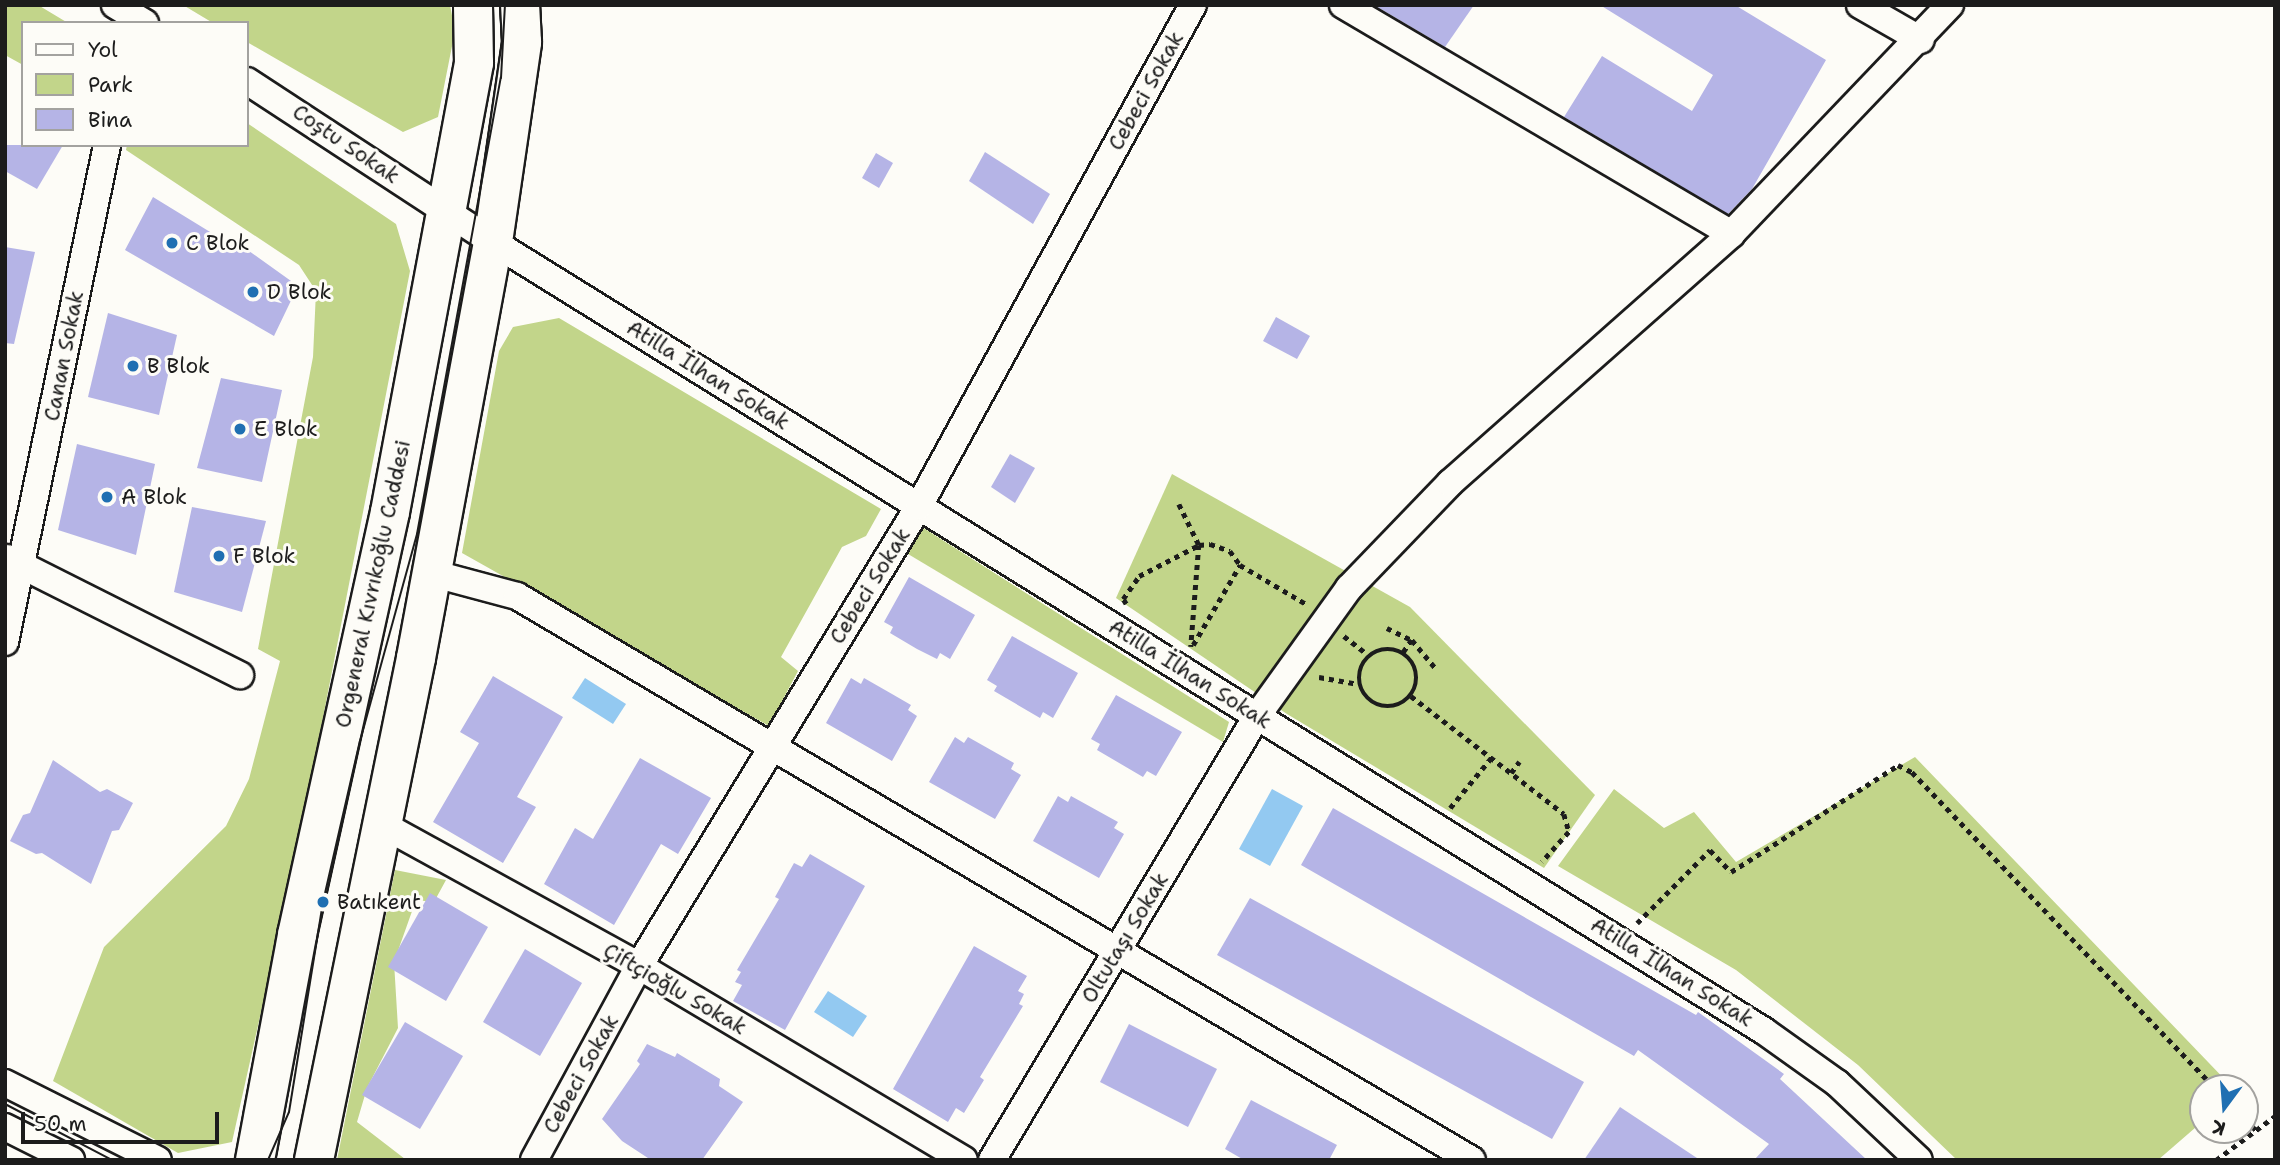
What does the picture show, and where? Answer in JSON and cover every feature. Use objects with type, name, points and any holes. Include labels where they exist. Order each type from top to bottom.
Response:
[{"type":"main road","name":"Orgeneral Kıvrıkoğlu Caddesi","points":[[256,1160],[296,935],[390,512],[444,209],[474,63],[473,5]]},
{"type":"main road","points":[[314,1160],[383,825],[493,242],[522,42],[520,5]]},
{"type":"street","name":"Cebeci Sokak","points":[[534,1160],[639,967],[772,743],[919,506],[1193,5]]},
{"type":"street","points":[[1343,5],[1731,234]]},
{"type":"street","points":[[1860,5],[1921,40]]},
{"type":"street","name":"Oltutaşı Sokak","points":[[992,1160],[1257,716],[1349,588],[1450,483],[1731,234],[1921,40],[1950,5]]},
{"type":"street","name":"Coştu Sokak","points":[[248,82],[444,209]]},
{"type":"street","name":"Canan Sokak","points":[[5,642],[13,562],[107,147]]},
{"type":"street","name":"Atilla İlhan Sokak","points":[[444,209],[493,242],[1620,939],[1837,1083],[1919,1160]]},
{"type":"street","points":[[13,562],[240,675]]},
{"type":"street","points":[[432,573],[517,596],[772,743],[1472,1160]]},
{"type":"street","name":"Çiftçioğlu Sokak","points":[[383,825],[639,967],[964,1160]]},
{"type":"street","points":[[5,1083],[158,1160]]},
{"type":"street","points":[[5,1127],[71,1160]]},
{"type":"path","points":[[1179,504],[1199,545],[1191,648]]},
{"type":"path","points":[[1129,608],[1124,599],[1139,576],[1199,545],[1230,551],[1240,565],[1307,604],[1325,621]]},
{"type":"path","points":[[1191,648],[1240,565]]},
{"type":"path","points":[[1387,628],[1412,640],[1436,669]]},
{"type":"path","points":[[1403,653],[1412,640]]},
{"type":"path","points":[[1181,641],[1202,655]]},
{"type":"path","points":[[1381,649],[1403,653],[1416,669],[1417,683],[1411,696],[1397,706],[1381,707],[1366,699],[1358,684],[1359,667],[1368,655],[1381,649]]},
{"type":"path","points":[[1313,685],[1320,675],[1358,684]]},
{"type":"path","points":[[1411,696],[1564,814],[1569,832],[1544,863],[1532,856]]},
{"type":"path","points":[[1450,808],[1491,758]]},
{"type":"path","points":[[1511,773],[1519,762]]},
{"type":"path","points":[[1620,939],[1710,850],[1731,872],[1898,765],[1912,772],[2201,1074]]},
{"type":"path","points":[[1438,802],[1461,815]]},
{"type":"path","points":[[2259,1128],[2275,1116]]},
{"type":"path","points":[[2216,1160],[2237,1144]]},
{"type":"green space","points":[[5,5],[38,5],[65,21],[21,21],[21,64],[5,55]]},
{"type":"green space","points":[[183,5],[450,5],[455,31],[438,117],[403,132],[248,43],[248,21],[210,21]]},
{"type":"green space","points":[[248,124],[396,224],[410,271],[297,851],[232,1142],[178,1153],[53,1081],[104,947],[226,826],[249,779],[280,661],[258,649],[313,357],[316,291],[299,265],[126,150],[127,147],[248,147]]},
{"type":"green space","points":[[559,318],[881,509],[866,536],[842,547],[781,657],[798,671],[769,726],[462,553],[499,351],[513,327]]},
{"type":"green space","points":[[1172,474],[1410,607],[1595,795],[1544,868],[1287,714],[1116,598]]},
{"type":"green space","points":[[922,527],[1229,722],[1223,742],[903,551],[913,528]]},
{"type":"green space","points":[[1915,757],[2220,1074],[2189,1074],[2189,1133],[2158,1160],[1957,1160],[1858,1065],[1736,970],[1558,866],[1614,789],[1664,828],[1694,812],[1736,862]]},
{"type":"green space","points":[[395,870],[446,880],[434,902],[416,900],[394,962],[398,1028],[367,1088],[357,1122],[405,1159],[337,1160]]},
{"type":"water","points":[[585,678],[626,704],[613,724],[572,698]]},
{"type":"water","points":[[1272,789],[1303,806],[1270,866],[1239,849]]},
{"type":"water","points":[[828,991],[867,1016],[853,1037],[814,1012]]},
{"type":"building","points":[[1374,5],[1474,5],[1445,47]]},
{"type":"building","points":[[1600,5],[1735,5],[1826,60],[1752,189],[1728,214],[1564,117],[1602,56],[1692,111],[1713,75]]},
{"type":"building","points":[[5,145],[62,147],[37,189],[5,171]]},
{"type":"building","points":[[985,152],[1050,194],[1033,224],[969,181]]},
{"type":"building","points":[[876,153],[893,163],[879,188],[862,178]]},
{"type":"building","points":[[153,197],[233,246],[235,241],[298,286],[274,336],[125,250]]},
{"type":"building","points":[[5,247],[35,252],[14,344],[5,343]]},
{"type":"building","name":"B Blok","points":[[108,313],[177,335],[159,415],[88,397]]},
{"type":"building","points":[[1276,317],[1310,336],[1297,359],[1263,341]]},
{"type":"building","name":"E Blok","points":[[221,378],[282,390],[262,482],[197,468]]},
{"type":"building","name":"A Blok","points":[[77,444],[155,464],[136,555],[58,530]]},
{"type":"building","points":[[1010,454],[1035,468],[1015,503],[991,487]]},
{"type":"building","name":"F Blok","points":[[192,507],[266,521],[242,612],[174,592]]},
{"type":"building","points":[[909,577],[975,615],[950,659],[940,653],[937,659],[917,649],[890,633],[893,627],[884,622]]},
{"type":"building","points":[[1012,636],[1078,673],[1053,718],[1043,712],[1040,718],[994,691],[997,686],[987,680]]},
{"type":"building","points":[[493,676],[563,717],[517,797],[536,807],[503,863],[433,822],[479,743],[460,732]]},
{"type":"building","points":[[851,678],[861,684],[864,678],[892,694],[911,705],[908,710],[917,716],[892,761],[826,723]]},
{"type":"building","points":[[1116,695],[1182,732],[1156,776],[1147,771],[1143,777],[1097,750],[1100,744],[1091,739]]},
{"type":"building","points":[[955,737],[964,743],[968,737],[1014,763],[1011,769],[1021,775],[995,819],[929,782]]},
{"type":"building","points":[[640,758],[711,798],[678,854],[661,844],[614,925],[544,884],[575,828],[593,839]]},
{"type":"building","points":[[53,760],[100,792],[107,789],[133,803],[119,830],[112,831],[91,884],[42,853],[36,854],[10,841],[23,815],[30,813]]},
{"type":"building","points":[[1058,796],[1068,802],[1071,796],[1118,822],[1114,828],[1124,834],[1099,878],[1033,841]]},
{"type":"building","points":[[1333,808],[1696,1015],[1698,1012],[1784,1074],[1780,1079],[1867,1160],[1754,1160],[1769,1144],[1638,1050],[1634,1056],[1301,865]]},
{"type":"building","points":[[810,854],[865,886],[785,1030],[733,1001],[742,985],[735,982],[741,972],[737,970],[779,899],[775,897],[794,863],[802,867]]},
{"type":"building","points":[[430,893],[488,927],[446,1001],[388,967]]},
{"type":"building","points":[[1250,898],[1584,1082],[1552,1139],[1217,955]]},
{"type":"building","points":[[974,946],[1027,976],[1018,991],[1024,994],[1019,1004],[1023,1006],[980,1077],[984,1080],[964,1113],[956,1108],[948,1122],[893,1089]]},
{"type":"building","points":[[525,949],[582,983],[540,1056],[483,1022]]},
{"type":"building","points":[[405,1022],[463,1056],[420,1129],[362,1095]]},
{"type":"building","points":[[1129,1024],[1217,1069],[1188,1127],[1100,1082]]},
{"type":"building","points":[[647,1044],[675,1057],[677,1053],[720,1079],[719,1086],[743,1102],[702,1160],[651,1160],[622,1141],[602,1119],[640,1064],[637,1061]]},
{"type":"building","points":[[1251,1100],[1337,1145],[1329,1160],[1244,1160],[1225,1149]]},
{"type":"building","points":[[1620,1107],[1700,1160],[1584,1160]]},
{"type":"tram line","points":[[268,1160],[289,1112],[323,902],[360,741],[417,534],[501,78],[505,5]]},
{"type":"tram line","points":[[5,1104],[112,1160]]},
{"type":"place","name":"C Blok","points":[[172,243]]},
{"type":"place","name":"D Blok","points":[[253,292]]},
{"type":"place","name":"B Blok","points":[[133,366]]},
{"type":"place","name":"E Blok","points":[[240,429]]},
{"type":"place","name":"A Blok","points":[[107,497]]},
{"type":"place","name":"F Blok","points":[[219,556]]},
{"type":"place","name":"Batıkent","points":[[323,902]]}]
